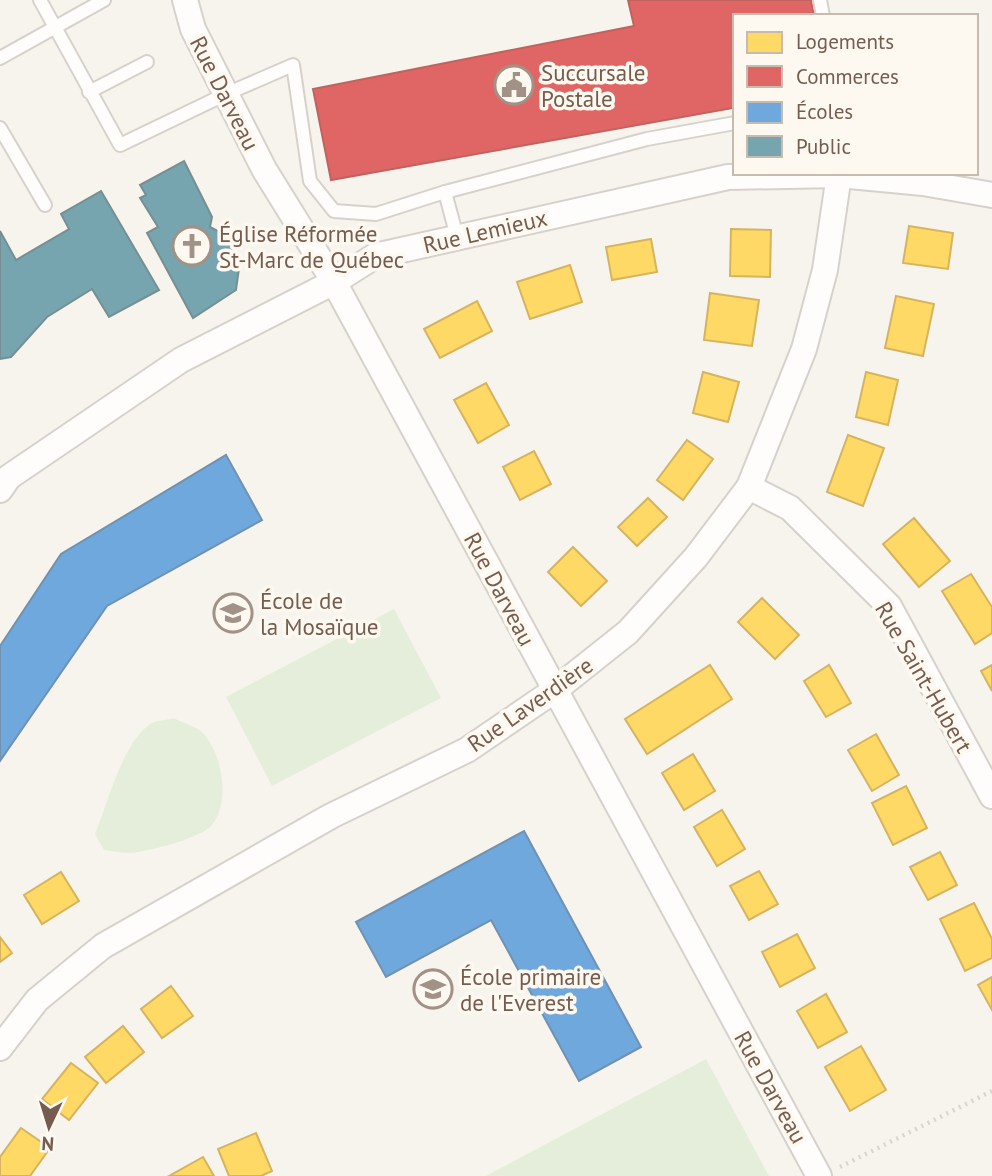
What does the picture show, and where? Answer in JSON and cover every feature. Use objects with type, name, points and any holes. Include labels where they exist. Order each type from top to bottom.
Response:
[{"type":"street","name":"Rue Darveau","points":[[186,0],[193,29],[264,169],[334,282],[555,690],[827,1173]]},
{"type":"street","name":"Rue Lemieux","points":[[3,480],[181,360],[334,282],[375,256],[728,177],[839,175],[923,183],[992,195]]},
{"type":"street","name":"Rue Laverdière","points":[[0,1048],[37,1000],[103,947],[331,816],[467,750],[555,690],[628,632],[696,557],[749,487],[804,349],[825,270],[839,175]]},
{"type":"street","name":"Rue Saint-Hubert","points":[[749,487],[790,508],[889,606],[992,796]]},
{"type":"lane","points":[[40,0],[120,145],[293,65],[310,181],[334,211],[376,214],[445,192],[646,139],[733,123]]},
{"type":"lane","points":[[0,58],[104,0]]},
{"type":"lane","points":[[89,92],[147,62]]},
{"type":"lane","points":[[0,128],[45,205]]},
{"type":"lane","points":[[445,192],[457,237]]},
{"type":"path","points":[[827,1173],[992,1091]]},
{"type":"green space","points":[[394,609],[441,698],[272,786],[226,697]]},
{"type":"green space","points":[[174,718],[203,733],[215,753],[223,790],[218,815],[206,830],[174,843],[131,853],[104,850],[95,834],[125,757],[142,731],[152,723]]},
{"type":"green space","points":[[706,1059],[769,1176],[486,1176]]},
{"type":"building: Logements","points":[[909,226],[953,233],[948,269],[903,263]]},
{"type":"building: Logements","points":[[731,229],[771,230],[770,277],[730,276]]},
{"type":"building: Logements","points":[[651,239],[657,272],[612,280],[606,247]]},
{"type":"building: Logements","points":[[570,265],[582,302],[530,319],[517,282]]},
{"type":"building: Logements","points":[[710,293],[759,300],[752,346],[704,340]]},
{"type":"building: Logements","points":[[896,296],[934,304],[923,356],[885,348]]},
{"type":"building: Logements","points":[[477,301],[492,331],[440,358],[424,329]]},
{"type":"building: Logements","points":[[703,372],[739,382],[728,422],[693,413]]},
{"type":"building: Logements","points":[[866,372],[898,380],[888,425],[856,417]]},
{"type":"building: Logements","points":[[486,383],[509,425],[478,443],[454,400]]},
{"type":"building: Logements","points":[[848,435],[884,448],[863,506],[827,492]]},
{"type":"building: Logements","points":[[687,440],[713,459],[683,500],[657,480]]},
{"type":"building: Logements","points":[[534,451],[551,484],[520,500],[503,467]]},
{"type":"building: Logements","points":[[648,498],[667,517],[637,546],[618,527]]},
{"type":"building: Logements","points":[[914,518],[950,561],[919,587],[883,544]]},
{"type":"building: Logements","points":[[573,547],[607,581],[581,606],[548,572]]},
{"type":"building: Logements","points":[[971,574],[992,607],[992,633],[975,644],[942,591]]},
{"type":"building: Logements","points":[[762,598],[799,635],[775,659],[738,622]]},
{"type":"building: Logements","points":[[710,665],[732,699],[647,754],[625,719]]},
{"type":"building: Logements","points":[[829,665],[851,703],[826,717],[804,681]]},
{"type":"building: Logements","points":[[992,665],[992,691],[981,671]]},
{"type":"building: Logements","points":[[876,734],[899,775],[872,791],[848,750]]},
{"type":"building: Logements","points":[[693,754],[715,791],[684,810],[662,773]]},
{"type":"building: Logements","points":[[906,786],[927,828],[893,845],[872,803]]},
{"type":"building: Logements","points":[[722,810],[745,849],[717,866],[694,827]]},
{"type":"building: Logements","points":[[940,852],[957,885],[928,900],[910,867]]},
{"type":"building: Logements","points":[[759,871],[778,904],[749,920],[730,886]]},
{"type":"building: Logements","points":[[61,872],[79,901],[42,924],[24,895]]},
{"type":"building: Logements","points":[[974,903],[992,939],[992,958],[965,971],[940,919]]},
{"type":"building: Logements","points":[[797,934],[815,968],[780,987],[762,952]]},
{"type":"building: Logements","points":[[0,937],[12,953],[0,962]]},
{"type":"building: Logements","points":[[992,977],[992,1010],[978,985]]},
{"type":"building: Logements","points":[[171,986],[193,1016],[162,1038],[141,1009]]},
{"type":"building: Logements","points":[[826,994],[847,1032],[818,1048],[797,1011]]},
{"type":"building: Logements","points":[[123,1026],[144,1052],[106,1083],[85,1057]]},
{"type":"building: Logements","points":[[861,1046],[886,1090],[850,1111],[825,1067]]},
{"type":"building: Logements","points":[[71,1063],[98,1083],[69,1120],[42,1099]]},
{"type":"building: Logements","points":[[21,1128],[50,1148],[30,1176],[0,1176],[0,1157]]},
{"type":"building: Logements","points":[[256,1133],[272,1171],[261,1176],[229,1176],[218,1149]]},
{"type":"building: Logements","points":[[203,1157],[214,1176],[169,1176]]},
{"type":"building: Commerces","points":[[628,0],[811,0],[814,14],[733,14],[733,108],[331,180],[313,89],[634,26]]},
{"type":"building: Écoles","points":[[226,455],[262,520],[107,606],[0,761],[0,646],[61,554]]},
{"type":"building: Écoles","points":[[524,831],[641,1047],[579,1081],[491,920],[386,977],[356,922]]},
{"type":"building: Public","points":[[184,161],[212,217],[210,227],[227,236],[240,261],[236,290],[193,318],[147,233],[158,227],[140,198],[146,195],[140,185]]},
{"type":"building: Public","points":[[101,191],[159,290],[109,317],[92,289],[47,317],[11,357],[0,359],[0,231],[16,260],[69,229],[61,214]]},
{"type":"place","name":"Succursale Postale","points":[[514,85]]},
{"type":"place","name":"Église Réformée St-Marc de Québec","points":[[192,246]]},
{"type":"place","name":"École de la Mosaïque","points":[[233,613]]},
{"type":"place","name":"École primaire de l'Everest","points":[[433,989]]}]
